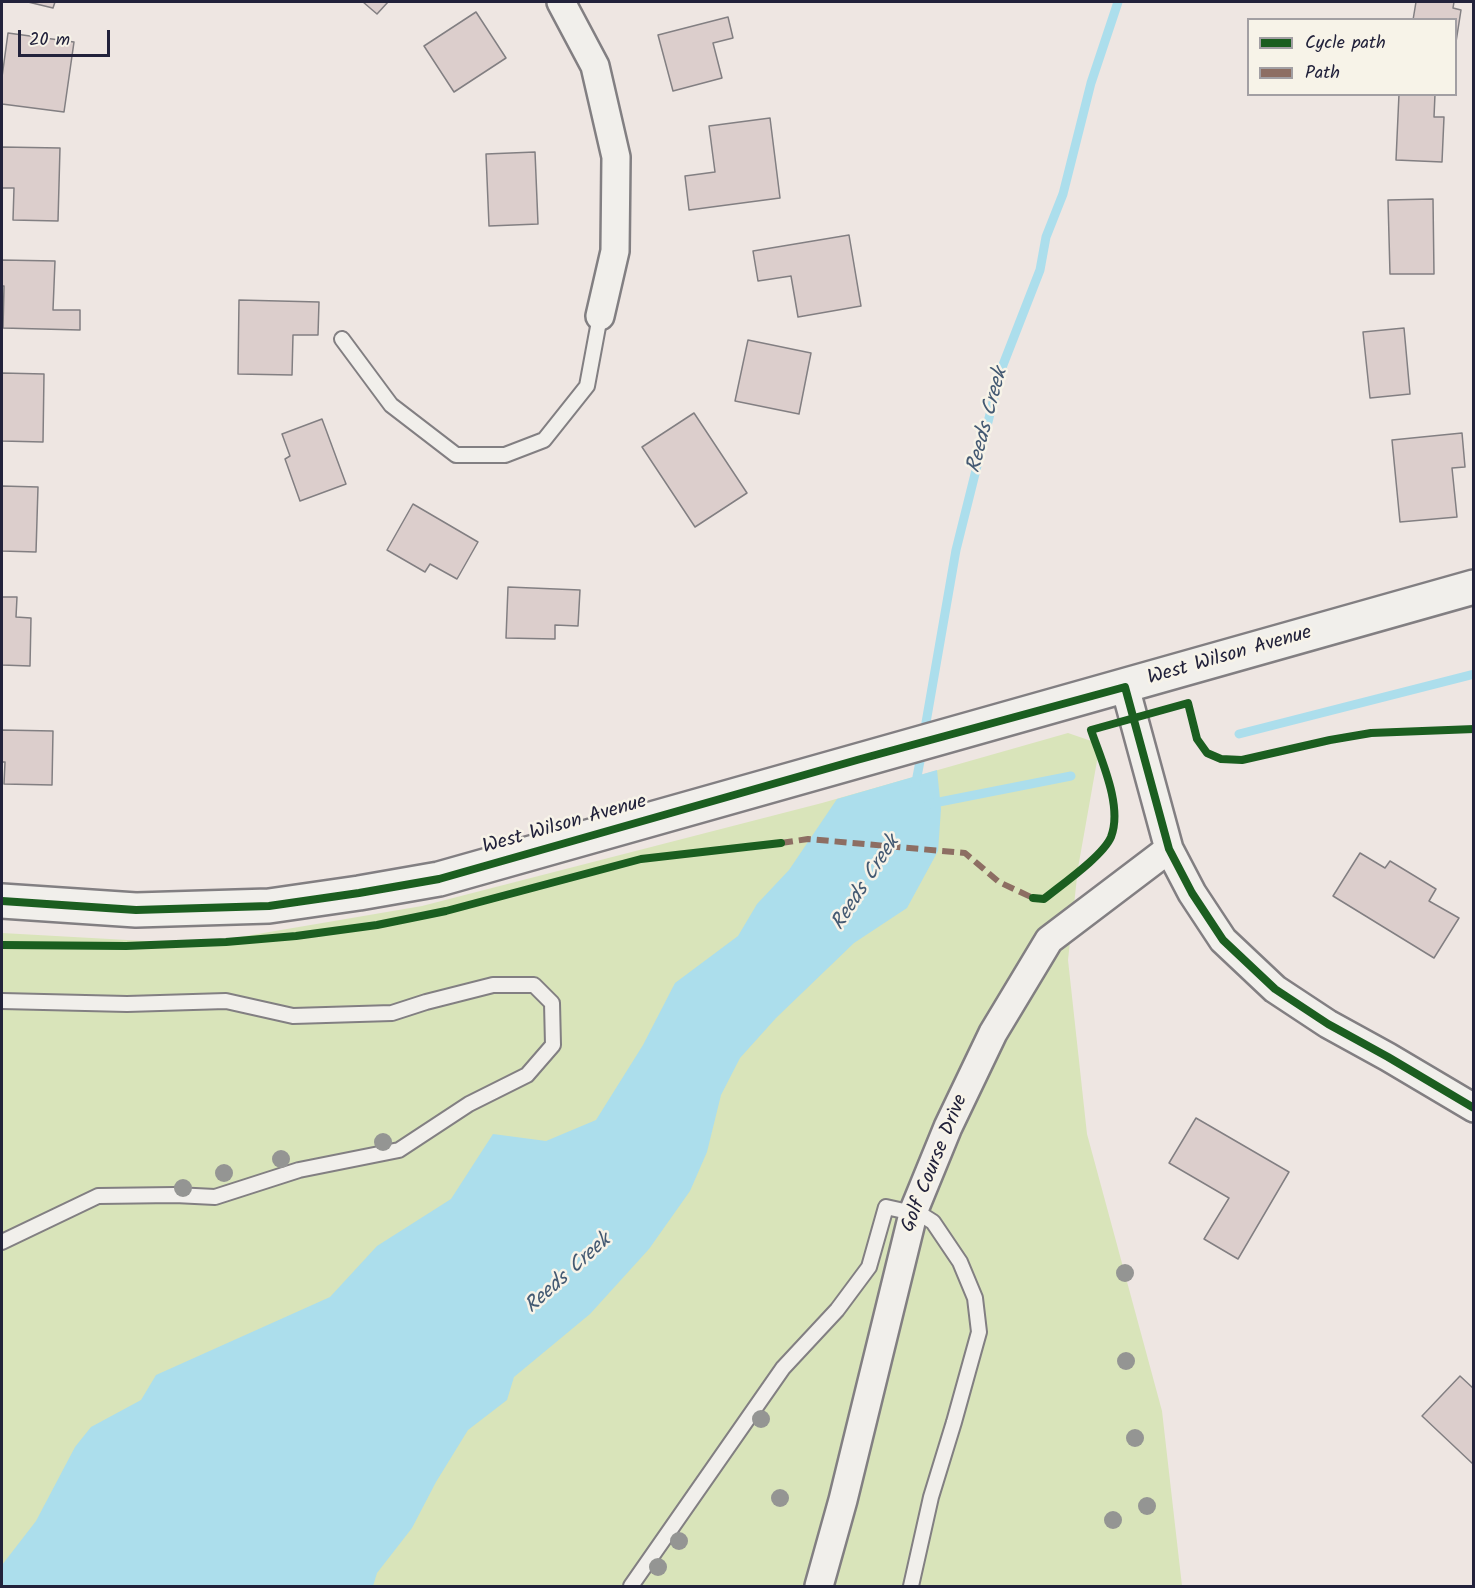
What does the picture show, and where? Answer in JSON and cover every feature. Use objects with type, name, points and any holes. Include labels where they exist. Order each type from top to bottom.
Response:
[{"type":"street","points":[[561,2],[595,66],[616,157],[615,251],[600,316]]},
{"type":"street","name":"West Wilson Avenue","points":[[2,902],[136,910],[269,906],[439,879],[1473,587]]},
{"type":"street","points":[[1125,687],[1169,849],[1192,893],[1223,940],[1275,989],[1328,1024],[1473,1108]]},
{"type":"street","name":"Golf Course Drive","points":[[819,1587],[843,1500],[913,1212],[948,1127],[993,1034],[1049,940],[1169,849]]},
{"type":"lane","points":[[342,339],[391,405],[456,456],[505,456],[544,440],[587,386],[600,316]]},
{"type":"lane","points":[[2,1001],[127,1004],[226,1001],[293,1016],[392,1013],[493,985],[534,985],[552,1003],[553,1045],[527,1075],[469,1104],[399,1150],[299,1170],[215,1197],[98,1196],[2,1242]]},
{"type":"lane","points":[[631,1587],[783,1368],[837,1310],[869,1267],[886,1207],[913,1212],[933,1222],[960,1262],[975,1298],[979,1332],[931,1497],[911,1587]]},
{"type":"green space","points":[[1068,733],[1100,744],[1078,868],[1068,960],[1087,1134],[1162,1411],[1182,1586],[2,1586],[2,933],[199,944],[422,906],[822,803]]},
{"type":"water","points":[[937,770],[941,809],[938,851],[907,908],[854,943],[776,1018],[740,1058],[721,1095],[707,1152],[690,1191],[649,1249],[590,1314],[514,1377],[507,1400],[468,1430],[436,1482],[412,1528],[377,1573],[373,1586],[2,1586],[2,1565],[36,1521],[75,1447],[91,1427],[141,1400],[156,1375],[330,1297],[377,1246],[451,1199],[493,1134],[546,1141],[596,1120],[643,1045],[675,983],[738,936],[757,904],[789,870],[837,799]]},
{"type":"building","points":[[28,2],[55,2],[53,8]]},
{"type":"building","points":[[363,2],[388,2],[377,14]]},
{"type":"building","points":[[1416,2],[1454,2],[1453,8],[1461,10],[1457,36],[1457,18],[1413,18]]},
{"type":"building","points":[[476,12],[506,58],[454,92],[424,46]]},
{"type":"building","points":[[728,17],[733,38],[713,43],[722,78],[673,91],[658,35]]},
{"type":"building","points":[[8,33],[74,42],[64,112],[2,104],[2,77]]},
{"type":"building","points":[[1399,96],[1435,96],[1434,117],[1444,117],[1442,162],[1396,160]]},
{"type":"building","points":[[770,118],[780,198],[689,210],[685,176],[715,172],[709,126]]},
{"type":"building","points":[[2,147],[60,148],[58,221],[13,220],[14,188],[2,188]]},
{"type":"building","points":[[535,152],[538,224],[489,226],[486,154]]},
{"type":"building","points":[[1433,199],[1434,274],[1390,274],[1388,200]]},
{"type":"building","points":[[849,235],[861,306],[798,317],[791,276],[758,281],[753,251]]},
{"type":"building","points":[[2,260],[55,261],[53,310],[80,310],[80,330],[3,328]]},
{"type":"building","points":[[239,300],[319,302],[318,335],[293,335],[292,375],[238,374]]},
{"type":"building","points":[[1404,328],[1410,394],[1370,398],[1363,332]]},
{"type":"building","points":[[748,340],[811,353],[799,414],[735,401]]},
{"type":"building","points":[[2,373],[44,374],[43,442],[2,441]]},
{"type":"building","points":[[694,413],[747,493],[695,527],[642,447]]},
{"type":"building","points":[[322,419],[346,484],[300,501],[285,459],[290,456],[282,434]]},
{"type":"building","points":[[1462,433],[1465,467],[1452,468],[1457,517],[1400,522],[1392,440]]},
{"type":"building","points":[[2,486],[38,487],[36,552],[2,551]]},
{"type":"building","points":[[413,504],[478,542],[457,579],[430,564],[425,572],[387,550]]},
{"type":"building","points":[[508,587],[580,590],[578,626],[555,625],[555,639],[506,638]]},
{"type":"building","points":[[2,597],[17,597],[16,617],[31,618],[30,666],[2,665]]},
{"type":"building","points":[[2,730],[53,731],[52,785],[4,784],[5,762],[2,762]]},
{"type":"building","points":[[1360,853],[1385,868],[1390,861],[1436,889],[1429,901],[1459,918],[1434,958],[1333,896]]},
{"type":"building","points":[[1196,1118],[1289,1172],[1238,1259],[1204,1239],[1229,1198],[1169,1163]]},
{"type":"building","points":[[1460,1376],[1474,1389],[1474,1465],[1422,1416]]},
{"type":"waterway","name":"Reeds Creek","points":[[924,734],[956,550],[1001,370],[1040,270],[1046,237],[1063,194],[1091,83],[1118,2]]},
{"type":"waterway","points":[[1239,734],[1474,674]]},
{"type":"waterway","name":"Reeds Creek","points":[[915,787],[922,751]]},
{"type":"waterway","points":[[929,804],[1071,776]]},
{"type":"marked path","points":[[781,843],[808,839],[965,853],[999,882],[1033,898]]},
{"type":"cycle path","points":[[2,901],[136,910],[269,906],[439,879],[857,760],[1125,687],[1169,849],[1192,893],[1223,940],[1275,989],[1328,1024],[1474,1108]]},
{"type":"cycle path","points":[[1033,898],[1044,899],[1071,878],[1100,853],[1111,837],[1114,825],[1113,797],[1091,730],[1188,703],[1197,739],[1207,753],[1221,759],[1242,760],[1371,733],[1474,729]]},
{"type":"cycle path","points":[[2,945],[126,946],[226,942],[296,936],[377,925],[446,911],[641,859],[781,843]]}]
